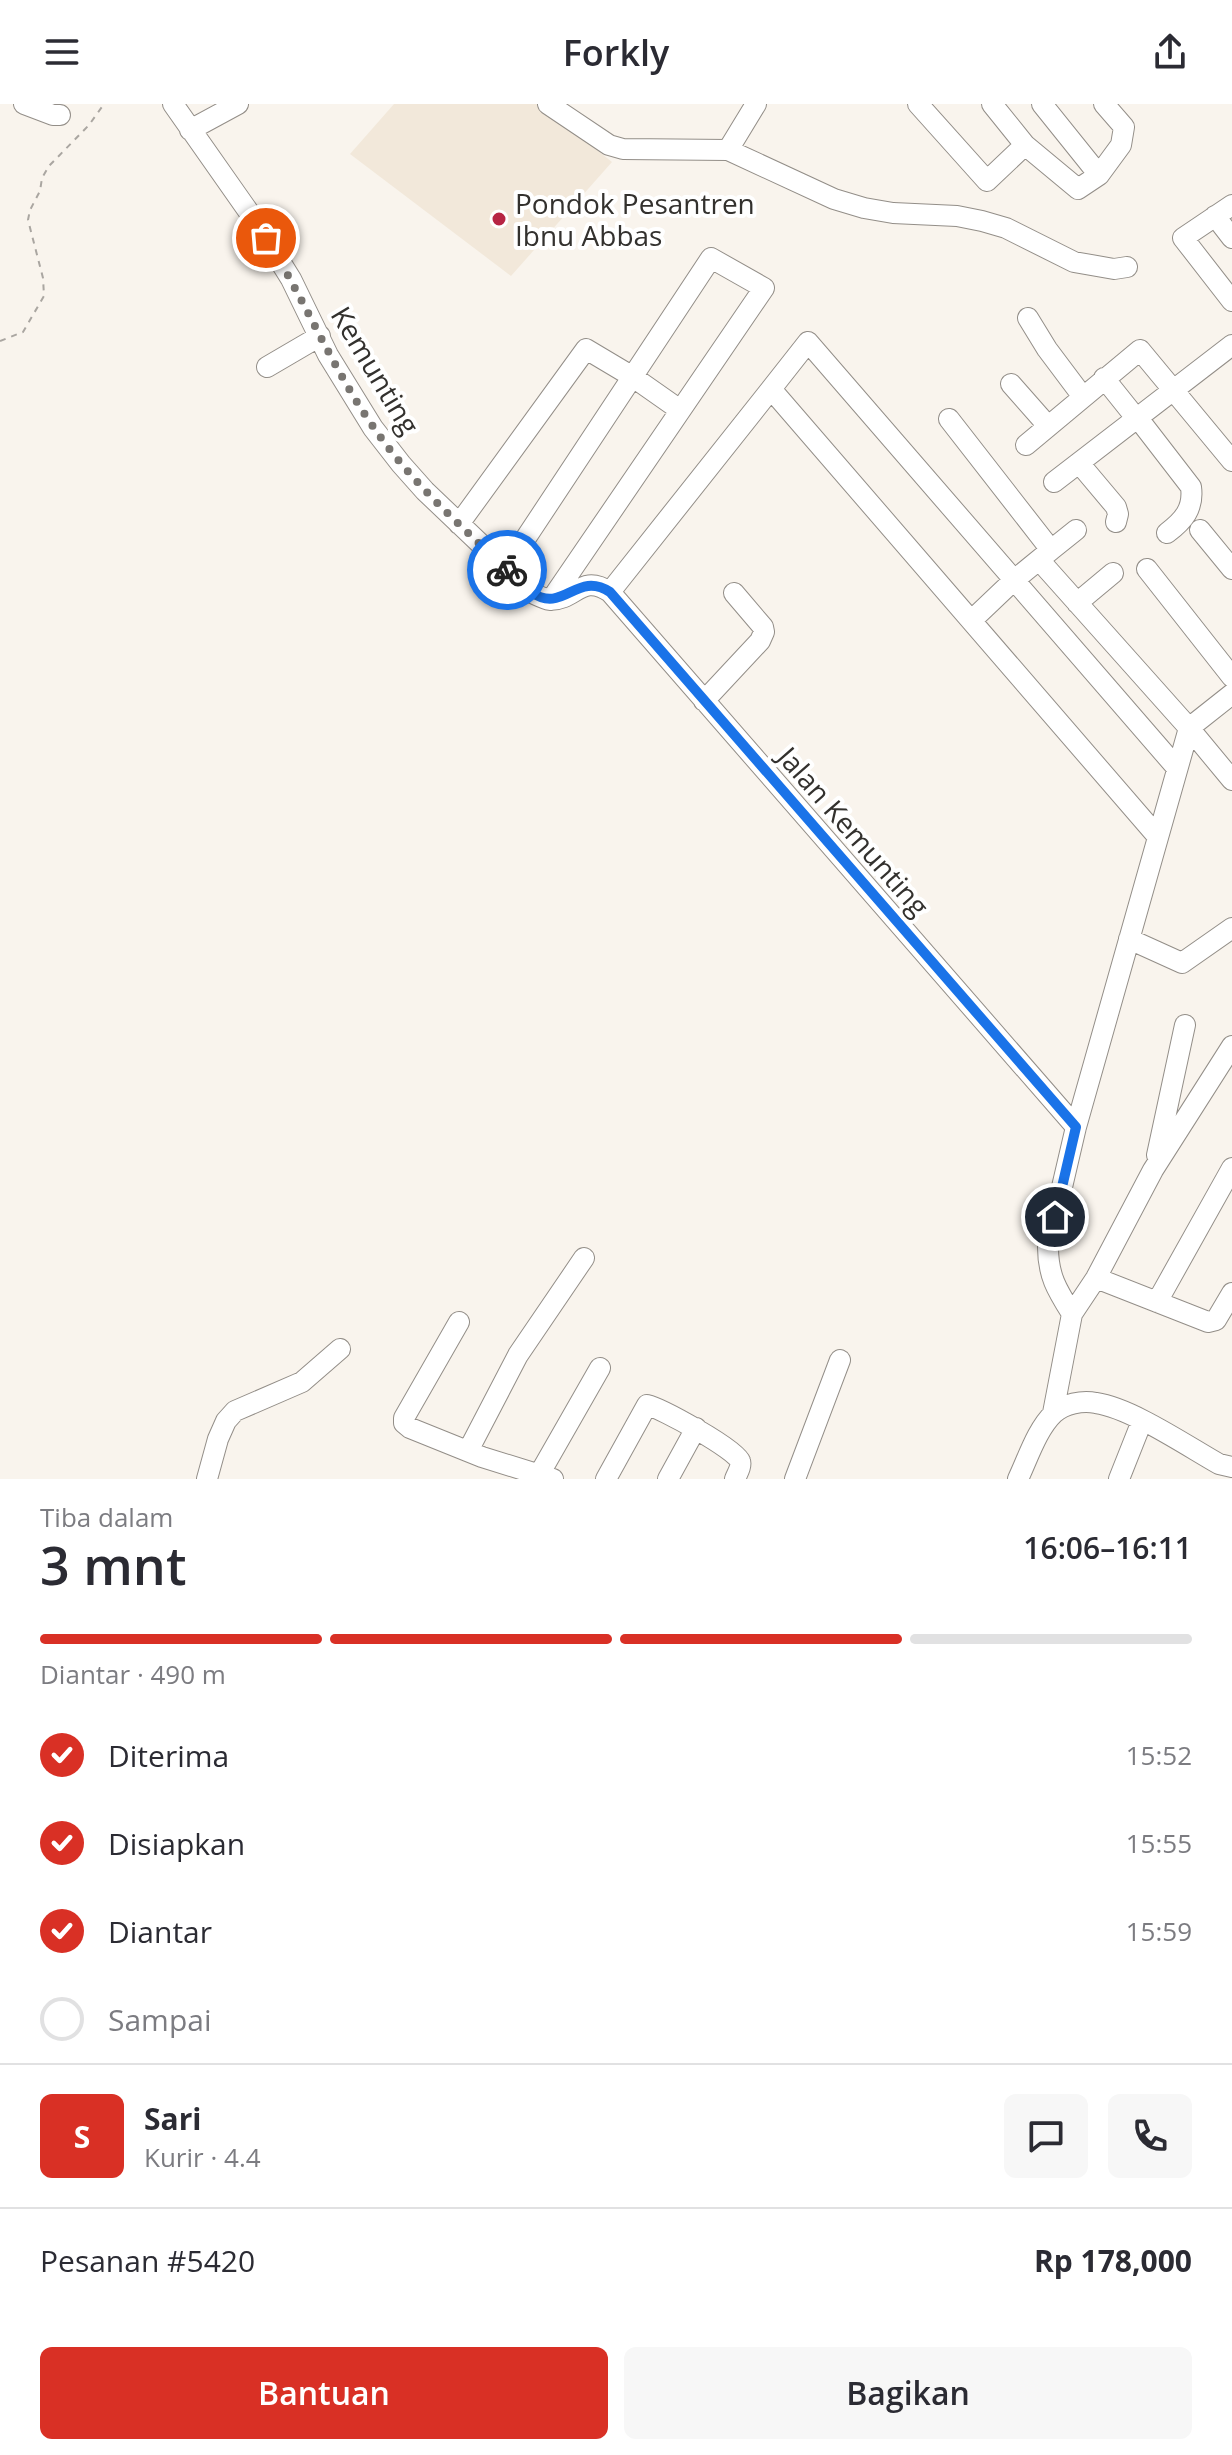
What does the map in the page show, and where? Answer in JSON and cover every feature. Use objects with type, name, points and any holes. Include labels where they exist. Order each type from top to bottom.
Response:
[{"type":"street","points":[[24,104],[60,115]]},
{"type":"street","name":"Kemunting","points":[[173,104],[291,279],[328,355],[373,428],[417,482],[459,524],[532,593],[551,600]]},
{"type":"street","points":[[190,130],[238,104]]},
{"type":"street","points":[[548,104],[609,145],[623,149],[728,150],[834,199],[864,208],[982,221],[1006,228],[1074,262],[1114,269],[1127,267]]},
{"type":"street","points":[[728,150],[756,104]]},
{"type":"street","points":[[918,104],[987,181],[1025,145]]},
{"type":"street","points":[[992,104],[1025,145],[1078,189],[1099,175],[1121,145],[1124,127],[1104,104]]},
{"type":"street","points":[[1042,104],[1099,175]]},
{"type":"street","points":[[1232,238],[1224,210],[1183,238],[1232,301]]},
{"type":"street","points":[[506,568],[711,258],[764,288],[551,600]]},
{"type":"street","points":[[1028,318],[1083,397]]},
{"type":"street","points":[[267,367],[320,336]]},
{"type":"street","points":[[551,600],[568,595],[584,585],[596,584],[610,592],[808,342],[1176,767]]},
{"type":"street","points":[[1054,482],[1232,345]]},
{"type":"street","points":[[459,524],[586,349],[680,410]]},
{"type":"street","points":[[1026,445],[1140,350],[1232,461]]},
{"type":"street","points":[[1104,378],[1191,487],[1193,497],[1187,513],[1167,533]]},
{"type":"street","points":[[1011,384],[1048,426]]},
{"type":"street","points":[[771,389],[1158,837]]},
{"type":"street","points":[[949,419],[1077,603],[1232,780]]},
{"type":"street","points":[[1079,463],[1116,507],[1116,522]]},
{"type":"street","points":[[972,620],[1013,581],[1076,530]]},
{"type":"street","points":[[1200,530],[1232,569]]},
{"type":"street","points":[[1147,569],[1232,677]]},
{"type":"street","points":[[1077,603],[1113,573]]},
{"type":"street","name":"Jalan Kemunting","points":[[610,592],[1076,1127]]},
{"type":"street","points":[[704,701],[760,641],[764,632],[734,593]]},
{"type":"street","points":[[1072,1314],[1054,1285],[1048,1265],[1048,1247],[1076,1127],[1189,728],[1232,694]]},
{"type":"street","points":[[1129,939],[1182,963],[1232,928]]},
{"type":"street","points":[[1153,1170],[1185,1025]]},
{"type":"street","points":[[1018,1479],[1053,1413],[1072,1314],[1096,1278],[1153,1170],[1232,1046]]},
{"type":"street","points":[[1157,1302],[1232,1168]]},
{"type":"street","points":[[468,1451],[518,1355],[584,1258]]},
{"type":"street","points":[[1096,1278],[1204,1321],[1211,1321],[1219,1315],[1232,1293]]},
{"type":"street","points":[[459,1322],[404,1423],[468,1451],[547,1476],[600,1368]]},
{"type":"street","points":[[207,1479],[218,1439],[226,1421],[235,1411],[302,1382],[340,1349]]},
{"type":"street","points":[[795,1479],[840,1360]]},
{"type":"street","points":[[1053,1413],[1063,1407],[1098,1403],[1142,1421],[1219,1464],[1232,1467]]},
{"type":"street","points":[[606,1479],[645,1406],[652,1406],[696,1428],[739,1458],[741,1463],[735,1479]]},
{"type":"street","points":[[1119,1479],[1142,1421]]},
{"type":"street","points":[[668,1479],[696,1428]]},
{"type":"path","points":[[0,341],[23,332],[44,296],[43,278],[28,220],[42,178],[104,104]]},
{"type":"shaded area","name":"Pondok Pesantren Ibnu Abbas","points":[[394,104],[539,104],[612,162],[511,276],[350,154]]},
{"type":"way so far","points":[[266,238],[291,279],[328,355],[373,428],[425,491],[507,570]]},
{"type":"place","name":"Pondok Pesantren Ibnu Abbas","points":[[499,219]]},
{"type":"route","points":[[507,570],[532,593],[551,600],[589,584],[596,584],[610,592],[1076,1127],[1055,1217]]}]
